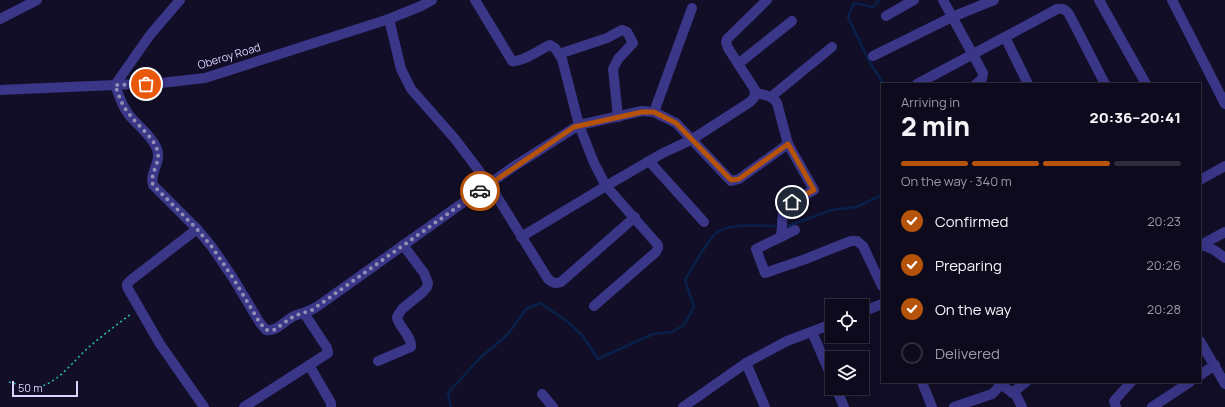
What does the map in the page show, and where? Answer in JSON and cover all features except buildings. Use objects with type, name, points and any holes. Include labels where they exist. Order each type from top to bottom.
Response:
[{"type":"street","points":[[180,0],[150,35],[115,85],[120,102],[157,150],[157,163],[151,180],[153,185],[197,229],[212,247],[233,278],[260,323],[266,330],[274,330],[288,320],[318,306],[489,184],[562,134],[579,125],[642,112],[654,112],[676,123],[731,180],[739,179],[788,144]]},
{"type":"street","name":"Oberoy Road","points":[[0,89],[161,83],[205,78],[389,19],[432,0]]},
{"type":"street","points":[[475,0],[512,61],[515,62],[550,45],[555,48],[562,59],[579,125],[594,163],[606,186],[635,217],[658,245],[656,252],[594,306]]},
{"type":"street","points":[[521,237],[649,161],[691,140],[750,102],[754,98],[755,90],[728,48],[726,42],[727,39],[767,0]]},
{"type":"street","points":[[886,16],[914,0]]},
{"type":"street","points":[[943,0],[974,54],[984,76],[977,83]]},
{"type":"street","points":[[873,56],[952,17],[994,0]]},
{"type":"street","points":[[1099,0],[1145,83]]},
{"type":"street","points":[[1172,0],[1225,104]]},
{"type":"street","points":[[0,18],[32,1]]},
{"type":"street","points":[[654,112],[692,8]]},
{"type":"street","points":[[919,83],[1061,8],[1065,9],[1104,83]]},
{"type":"street","points":[[389,19],[401,70],[411,89],[455,139],[489,184],[548,280],[552,283],[561,282],[635,217]]},
{"type":"street","points":[[738,64],[792,21]]},
{"type":"street","points":[[559,54],[607,38],[622,30],[628,32],[633,44],[618,60],[613,70],[618,117]]},
{"type":"street","points":[[1005,37],[1028,83]]},
{"type":"street","points":[[772,96],[832,47]]},
{"type":"street","points":[[755,93],[772,96],[777,103],[788,144],[814,190],[792,202],[784,212],[781,237]]},
{"type":"street","points":[[649,161],[704,222]]},
{"type":"street","points":[[1201,179],[1225,166]]},
{"type":"street","points":[[197,229],[127,284],[128,291],[160,344],[204,407]]},
{"type":"street","points":[[795,230],[756,249],[765,273],[851,241],[857,241],[863,246],[881,284]]},
{"type":"street","points":[[1201,244],[1225,232]]},
{"type":"street","points":[[1201,244],[1214,250],[1225,258]]},
{"type":"street","points":[[378,361],[411,347],[410,340],[398,322],[397,317],[402,308],[423,292],[427,287],[428,279],[403,245]]},
{"type":"street","points":[[869,309],[881,304]]},
{"type":"street","points":[[244,407],[326,355],[328,352],[304,313]]},
{"type":"street","points":[[685,407],[746,363],[788,341],[825,327]]},
{"type":"street","points":[[812,332],[825,362]]},
{"type":"street","points":[[1201,343],[1225,384]]},
{"type":"street","points":[[746,363],[765,407]]},
{"type":"street","points":[[309,365],[331,403],[331,407]]},
{"type":"street","points":[[1201,374],[1215,365]]},
{"type":"street","points":[[922,383],[932,407]]},
{"type":"street","points":[[954,407],[992,394],[1000,383],[1016,396],[1022,407]]},
{"type":"street","points":[[1012,392],[1025,383]]},
{"type":"street","points":[[1116,407],[1114,401],[1130,383]]},
{"type":"street","points":[[1152,407],[1188,383]]},
{"type":"street","points":[[542,394],[553,407]]},
{"type":"street","points":[[839,395],[844,407]]},
{"type":"path","points":[[8,382],[36,387],[44,385],[61,374],[89,347],[138,308]]},
{"type":"waterway","points":[[879,0],[873,7],[854,3],[848,17],[867,57],[883,83]]},
{"type":"waterway","points":[[785,227],[832,210],[856,207],[881,195]]},
{"type":"waterway","points":[[451,407],[448,393],[480,358],[508,334],[526,309],[540,303],[568,322],[583,336],[598,359],[653,334],[672,332],[684,325],[694,307],[685,280],[701,253],[715,234],[725,228],[739,226],[775,226]]},
{"type":"way so far","points":[[146,84],[115,85],[120,102],[157,150],[157,163],[151,180],[153,185],[156,190],[197,229],[212,247],[251,306],[260,323],[266,330],[274,330],[294,316],[312,310],[480,191]]},
{"type":"route","points":[[480,191],[513,167],[574,127],[642,112],[654,112],[676,123],[728,179],[731,180],[739,179],[788,144],[814,190],[792,202]]}]
